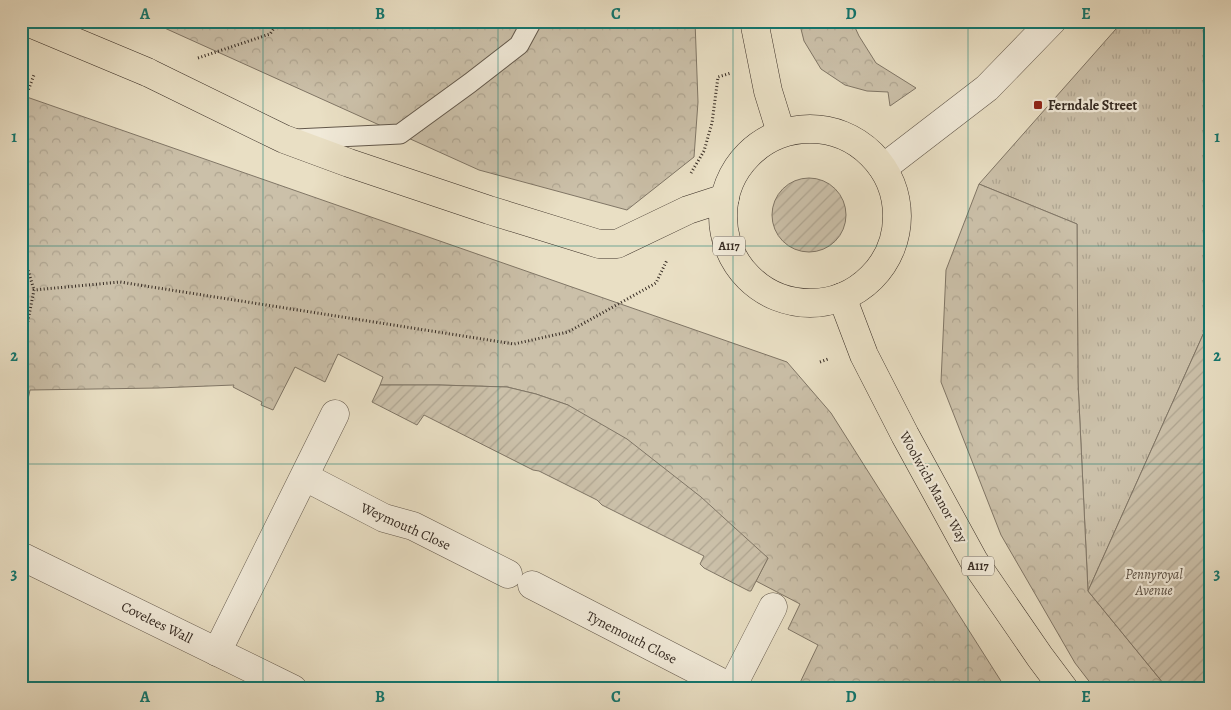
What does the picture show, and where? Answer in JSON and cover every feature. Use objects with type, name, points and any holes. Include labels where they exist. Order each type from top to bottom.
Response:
[{"type":"main road","points":[[25,21],[147,72],[284,139],[452,198],[599,244],[617,244],[688,210],[725,198]]},
{"type":"main road","points":[[754,21],[768,90],[780,133]]},
{"type":"main road","name":"A117","points":[[809,128],[838,133],[864,146],[883,168],[896,196],[897,227],[888,256],[869,281],[842,297],[822,302],[801,302],[781,298],[762,288],[747,275],[734,258],[726,239],[723,218],[725,198],[732,177],[744,158],[761,144],[780,133],[809,128]]},
{"type":"main road","name":"Woolwich Manor Way","points":[[842,297],[864,355],[905,435],[974,561],[1064,689]]},
{"type":"street","points":[[883,168],[987,88],[1052,21]]},
{"type":"street","points":[[218,652],[335,414]]},
{"type":"street","name":"Weymouth Close","points":[[305,477],[384,518],[413,526],[508,574]]},
{"type":"street","name":"Covelees Wall","points":[[21,557],[293,689]]},
{"type":"street","name":"Tynemouth Close","points":[[532,585],[732,688],[773,607]]},
{"type":"lane","points":[[284,139],[400,134],[519,45],[532,21]]},
{"type":"path","points":[[147,72],[194,60],[270,34],[280,21]]},
{"type":"path","points":[[21,109],[34,75]]},
{"type":"path","points":[[684,179],[691,173],[704,151],[712,123],[718,77]]},
{"type":"path","points":[[21,247],[34,290],[21,356]]},
{"type":"path","points":[[34,290],[120,282],[514,344],[568,332],[656,283],[668,256]]},
{"type":"green space","points":[[149,21],[695,21],[698,102],[694,157],[627,210],[479,170]]},
{"type":"green space","points":[[799,21],[852,21],[876,63],[916,88],[890,106],[888,92],[867,91],[845,85],[821,69],[804,41]]},
{"type":"green space","points":[[1123,21],[1210,21],[1210,319],[1088,591],[1078,382],[1077,224],[979,184]]},
{"type":"green space","points":[[21,95],[787,362],[831,413],[1006,689],[797,689],[818,645],[788,629],[800,604],[756,581],[768,558],[568,405],[536,394],[507,387],[380,385],[383,377],[338,354],[325,382],[295,367],[273,410],[261,405],[262,402],[233,387],[234,385],[30,390],[21,432]]},
{"type":"green space","points":[[802,178],[816,178],[830,184],[840,194],[846,208],[846,222],[840,236],[830,246],[816,252],[802,252],[788,246],[778,236],[772,222],[772,208],[778,194],[788,184]]},
{"type":"green space","points":[[979,184],[1077,224],[1078,382],[1088,591],[1168,689],[1095,689],[1075,663],[1001,535],[941,382],[946,270]]},
{"type":"green space","name":"Pennyroyal Avenue","points":[[1210,319],[1210,689],[1168,689],[1088,591]]},
{"type":"green space","points":[[380,385],[507,387],[568,405],[627,439],[701,497],[768,558],[751,591],[749,591],[704,568],[700,564],[704,556],[602,505],[597,500],[424,415],[417,425],[372,402]]},
{"type":"place","name":"Ferndale Street","points":[[1038,105]]}]
